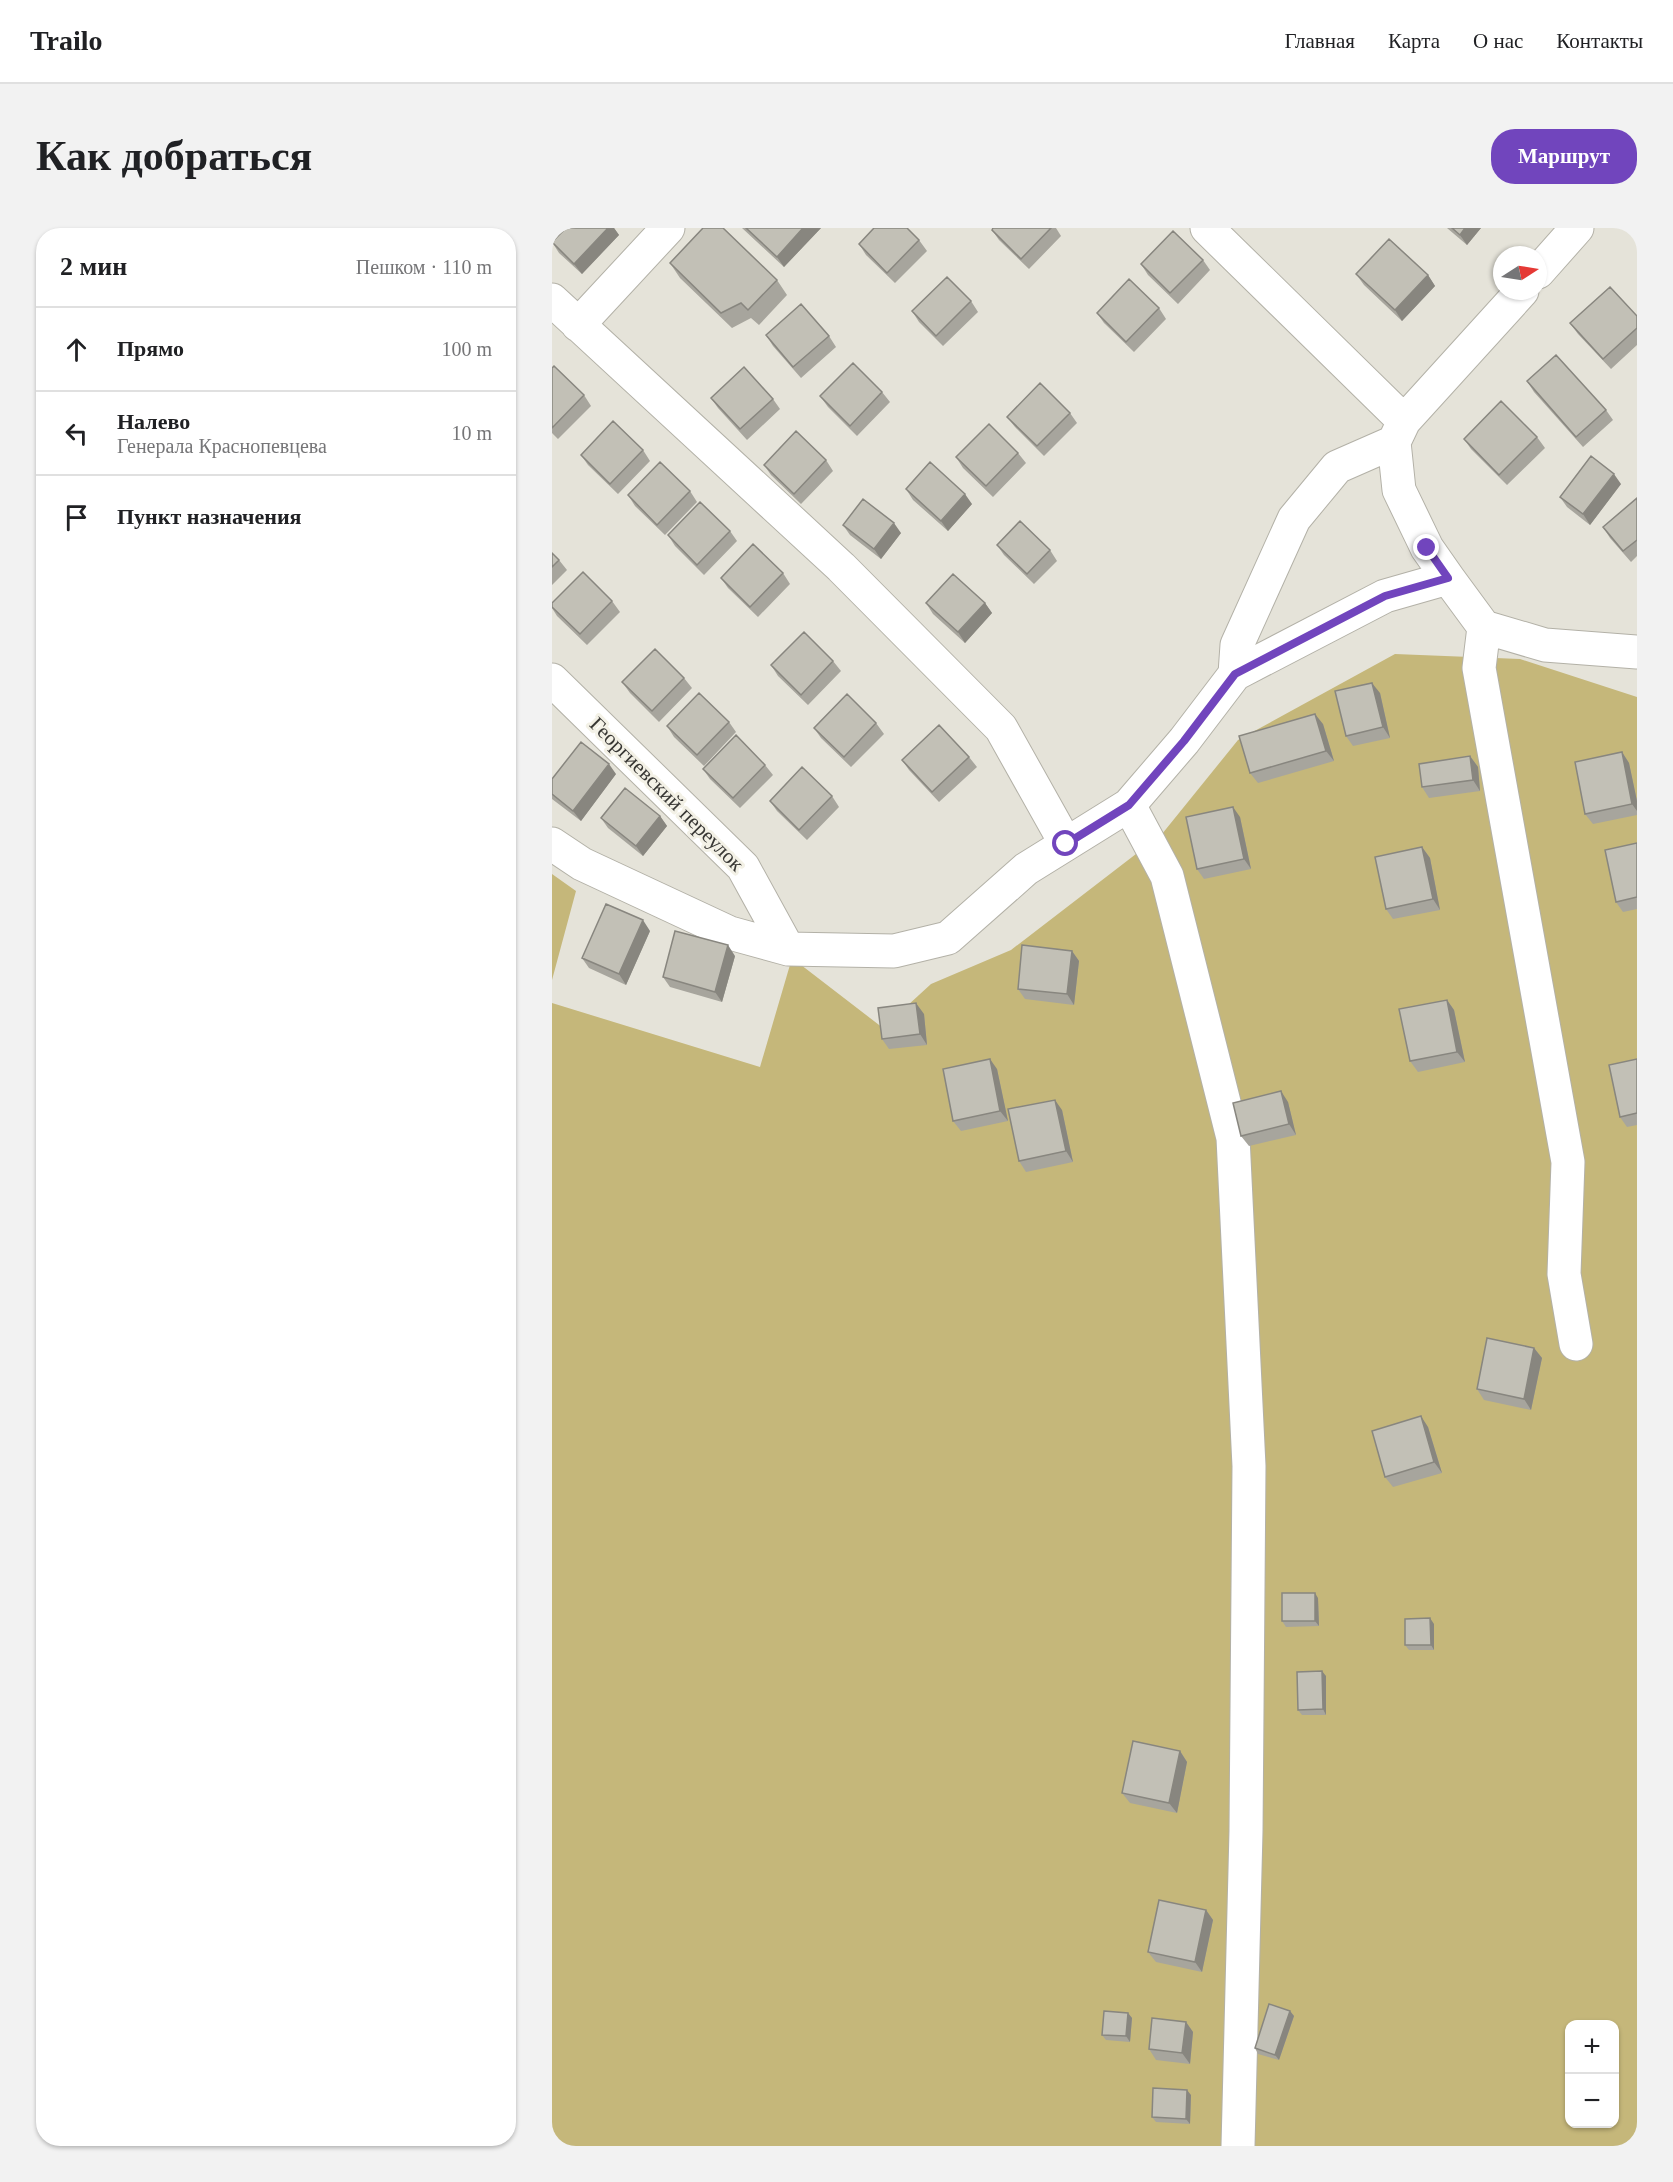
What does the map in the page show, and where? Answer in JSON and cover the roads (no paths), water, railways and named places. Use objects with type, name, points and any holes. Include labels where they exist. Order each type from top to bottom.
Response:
[{"type":"street","points":[[578,325],[668,228]]},
{"type":"street","points":[[1207,228],[1399,432],[1399,490],[1427,548],[1484,627],[1545,645],[1637,652]]},
{"type":"street","points":[[1547,262],[1577,228]]},
{"type":"street","points":[[552,300],[841,567],[1000,728],[1066,844]]},
{"type":"street","points":[[1235,674],[1237,645],[1294,519],[1337,467],[1399,432],[1514,300]]},
{"type":"street","points":[[552,844],[582,864],[730,933],[788,949],[894,951],[948,938],[1026,869],[1129,805],[1184,741],[1235,674],[1385,596],[1448,578]]},
{"type":"street","points":[[1484,627],[1479,668],[1568,1162],[1564,1274],[1576,1344]]},
{"type":"street","name":"Георгиевский переулок","points":[[552,680],[743,867],[788,949]]},
{"type":"street","points":[[1129,805],[1167,876],[1233,1138],[1249,1466],[1246,1831],[1238,2146]]}]
